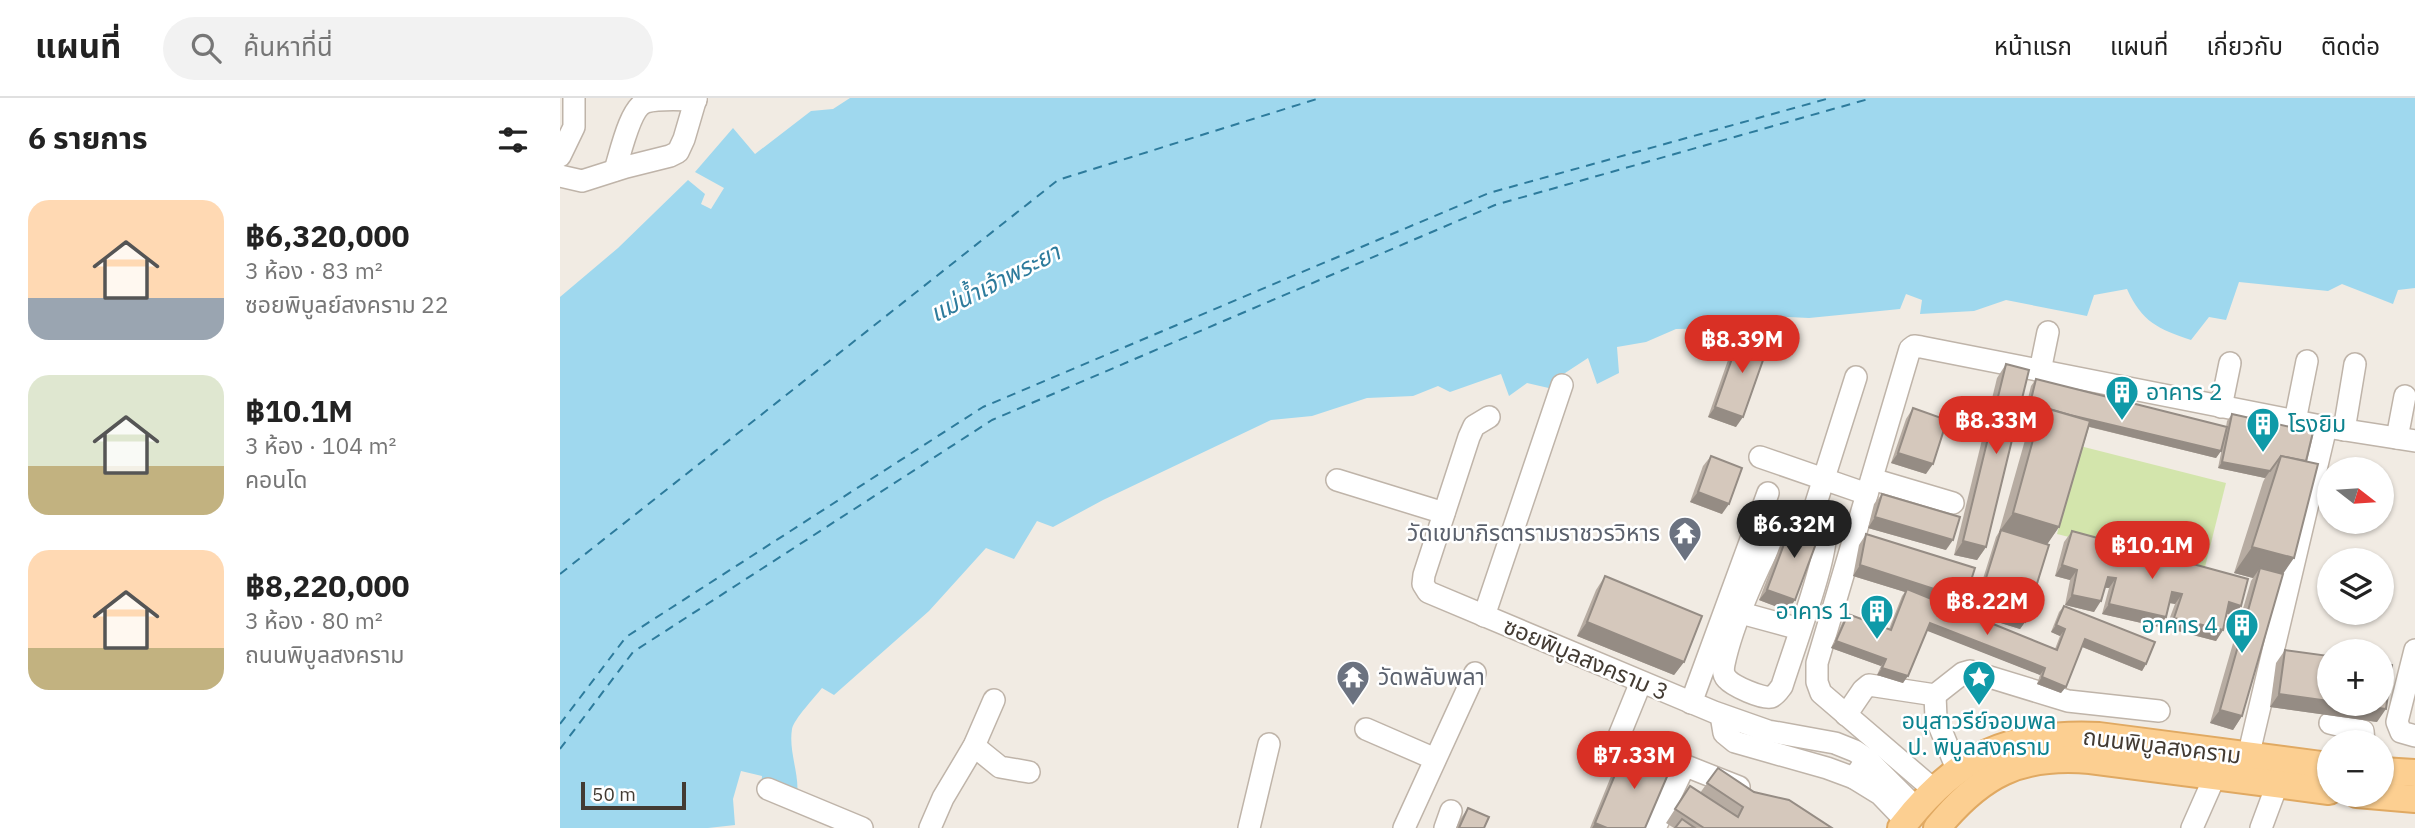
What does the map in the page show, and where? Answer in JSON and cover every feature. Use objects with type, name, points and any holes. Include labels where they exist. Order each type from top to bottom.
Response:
[{"type":"main road","name":"ถนนพิบูลสงคราม","points":[[1914,812],[1957,769],[1982,754],[2024,740],[2068,734],[2317,765]]},
{"type":"main road","name":"ถนนพิบูลสงคราม","points":[[1937,828],[1953,809],[1984,782],[2018,765],[2042,759],[2090,760],[2317,790]]},
{"type":"main road","points":[[2394,772],[2415,773]]},
{"type":"main road","points":[[2394,797],[2415,799]]},
{"type":"street","points":[[560,156],[574,127],[574,98]]},
{"type":"street","points":[[560,176],[582,181],[678,152],[696,99],[653,100],[638,106],[615,170]]},
{"type":"street","points":[[2040,371],[2049,332]]},
{"type":"street","points":[[1914,812],[1849,718],[1821,693],[1817,682],[1817,663],[1907,355],[1914,346],[2295,421],[2406,439],[2405,396]]},
{"type":"street","points":[[2295,421],[2306,361]]},
{"type":"street","points":[[2221,407],[2230,363]]},
{"type":"street","points":[[2248,757],[2335,428],[2355,364]]},
{"type":"street","points":[[1811,519],[1856,377]]},
{"type":"street","points":[[1484,616],[1562,385]]},
{"type":"street","points":[[1337,480],[1444,513],[1474,426],[1489,417]]},
{"type":"street","points":[[1760,457],[1825,480],[1953,503]]},
{"type":"street","points":[[1690,703],[1768,493]]},
{"type":"street","name":"ซอยพิบูลสงคราม 3","points":[[1444,513],[1424,575],[1423,584],[1428,592],[1721,715],[1768,731],[1835,743],[1858,754]]},
{"type":"street","points":[[1811,519],[1821,525],[1826,537],[1824,553],[1782,686],[1777,694],[1770,697],[1757,695],[1728,681],[1723,670],[1741,613],[1782,524],[1791,520],[1811,519]]},
{"type":"street","points":[[1741,613],[1800,629]]},
{"type":"street","points":[[2415,650],[2397,722],[2401,732],[2415,736]]},
{"type":"street","points":[[1854,778],[1858,754],[1849,718],[1863,690],[1869,685],[1935,695],[1963,673],[1970,671],[2068,701],[2159,711]]},
{"type":"street","points":[[1404,828],[1475,673]]},
{"type":"street","points":[[1619,736],[1641,682]]},
{"type":"street","points":[[1935,695],[1936,718],[1957,769]]},
{"type":"street","points":[[930,828],[955,776],[974,746],[994,700]]},
{"type":"street","points":[[1721,715],[1724,733],[1735,742],[1854,778],[1914,812]]},
{"type":"street","points":[[2330,723],[2359,730]]},
{"type":"street","points":[[1366,729],[1435,759]]},
{"type":"street","points":[[1250,828],[1269,744]]},
{"type":"street","points":[[974,746],[1000,767],[1028,772]]},
{"type":"street","points":[[1858,754],[1914,812]]},
{"type":"street","points":[[1655,828],[1686,766],[1754,794]]},
{"type":"street","points":[[2192,828],[2216,776]]},
{"type":"street","points":[[2261,828],[2277,785]]},
{"type":"street","points":[[768,789],[862,828]]},
{"type":"green space","points":[[2080,446],[2226,483],[2204,571],[2057,534]]},
{"type":"water","name":"แม่น้ำเจ้าพระยา","points":[[850,98],[2415,98],[2415,288],[2398,290],[2393,304],[2342,284],[2328,291],[2239,282],[2226,320],[2209,317],[2191,340],[2152,323],[2139,309],[2127,289],[2094,295],[2087,316],[2006,300],[1974,311],[1920,314],[1922,300],[1906,294],[1900,309],[1809,318],[1764,316],[1731,328],[1676,329],[1646,342],[1617,347],[1619,373],[1597,384],[1588,358],[1562,375],[1553,389],[1527,383],[1509,396],[1501,374],[1450,392],[1438,386],[1413,396],[1367,398],[1312,416],[1271,420],[1103,500],[1053,527],[1037,521],[1014,559],[986,548],[929,611],[834,695],[822,688],[801,714],[792,729],[791,738],[797,784],[796,802],[761,790],[762,776],[741,771],[733,799],[735,825],[708,828],[560,828],[560,297],[618,248],[688,180],[705,194],[701,204],[711,209],[724,188],[695,172],[733,128],[755,154],[811,111],[833,109]]},
{"type":"building","points":[[1741,333],[1769,343],[1743,417],[1715,407]]},
{"type":"building","points":[[2006,364],[2029,370],[1986,547],[1963,541]]},
{"type":"building","name":"อาคาร 2","points":[[2036,379],[2227,427],[2221,451],[2042,407],[2034,419],[2027,416]]},
{"type":"building","points":[[2042,407],[2090,421],[2059,527],[2013,513]]},
{"type":"building","points":[[1913,408],[1947,420],[1933,464],[1898,453]]},
{"type":"building","name":"โรงยิม","points":[[2232,414],[2313,432],[2306,461],[2281,456],[2270,471],[2222,462]]},
{"type":"building","points":[[1711,456],[1742,468],[1729,504],[1698,492]]},
{"type":"building","points":[[2281,456],[2317,464],[2294,558],[2252,547]]},
{"type":"building","points":[[1882,494],[1960,517],[1953,540],[1875,517]]},
{"type":"building","points":[[1793,520],[1821,530],[1795,600],[1767,590]]},
{"type":"building","points":[[2001,530],[2049,545],[2025,622],[1977,607]]},
{"type":"building","points":[[2072,531],[2248,579],[2241,606],[2229,602],[2223,630],[2174,618],[2182,594],[2172,592],[2166,617],[2109,604],[2116,578],[2108,577],[2101,601],[2072,595],[2077,570],[2062,565]]},
{"type":"building","points":[[1866,534],[1975,568],[1965,599],[1860,565]]},
{"type":"building","name":"อาคาร 4","points":[[2260,568],[2283,574],[2242,716],[2220,710]]},
{"type":"building","points":[[1605,576],[1702,616],[1684,662],[1587,622]]},
{"type":"building","name":"อาคาร 1","points":[[1907,589],[2057,650],[2065,629],[2056,625],[2064,606],[2155,642],[2146,664],[2085,639],[2066,687],[2042,677],[2045,668],[1930,623],[1908,676],[1882,668],[1886,659],[1836,641],[1848,614],[1891,630]]},
{"type":"building","points":[[2285,650],[2317,654],[2317,699],[2279,694]]},
{"type":"building","points":[[1627,746],[1672,765],[1645,828],[1607,828],[1595,823]]},
{"type":"building","points":[[1718,768],[1754,792],[1789,800],[1832,828],[1704,828],[1675,809],[1690,786],[1738,817],[1743,807],[1707,783]]},
{"type":"building","points":[[1468,808],[1489,817],[1484,828],[1459,828]]},
{"type":"building","points":[[1682,819],[1695,828],[1675,828]]},
{"type":"ferry route","points":[[560,574],[1058,180],[1320,98]]},
{"type":"ferry route","points":[[560,724],[626,637],[983,407],[1489,193],[1830,98]]},
{"type":"ferry route","points":[[560,749],[633,652],[992,420],[1495,205],[1872,98]]},
{"type":"place","name":"อาคาร 2","points":[[2122,422]]},
{"type":"place","name":"โรงยิม","points":[[2263,454]]},
{"type":"place","name":"วัดเขมาภิรตารามราชวรวิหาร","points":[[1685,563]]},
{"type":"place","name":"อาคาร 1","points":[[1877,641]]},
{"type":"place","name":"อาคาร 4","points":[[2242,655]]},
{"type":"place","name":"วัดพลับพลา","points":[[1353,707]]},
{"type":"place","name":"อนุสาวรีย์จอมพล ป. พิบูลสงคราม","points":[[1979,707]]}]
